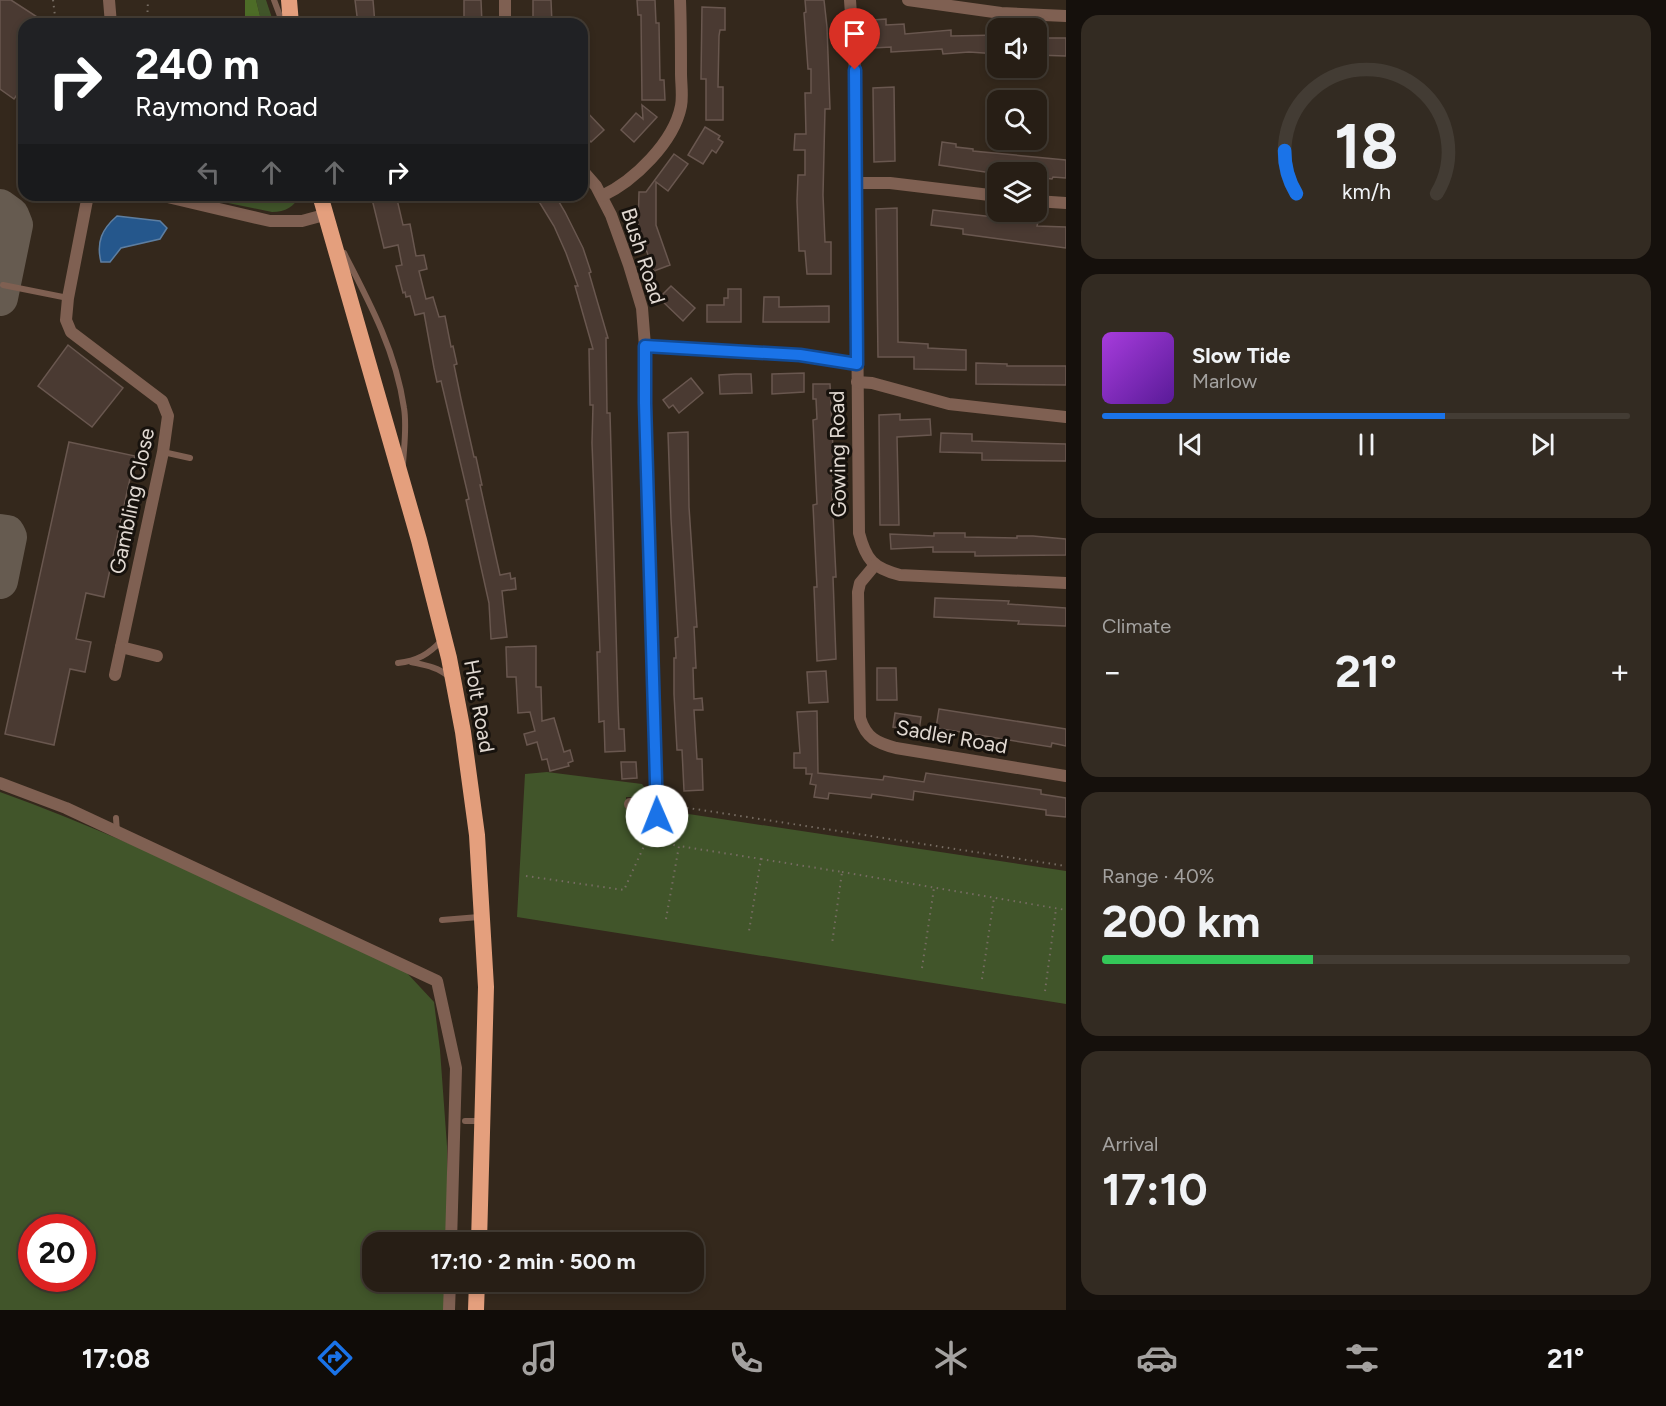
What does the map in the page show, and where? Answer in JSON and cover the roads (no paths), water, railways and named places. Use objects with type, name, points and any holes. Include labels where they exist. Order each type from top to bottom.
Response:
[{"type":"highway","points":[[289,0],[290,18]]},
{"type":"highway","name":"Holt Road","points":[[321,201],[403,486],[443,638],[463,732],[477,835],[486,987],[479,1232]]},
{"type":"highway","points":[[476,1310],[477,1292]]},
{"type":"street","points":[[109,0],[110,18]]},
{"type":"street","points":[[505,0],[505,18]]},
{"type":"street","points":[[602,196],[636,176],[676,123],[681,104],[680,0]]},
{"type":"street","name":"Gowing Road","points":[[850,0],[855,70],[859,533],[866,557],[874,565]]},
{"type":"street","points":[[908,0],[1001,13],[1066,16]]},
{"type":"street","name":"Bush Road","points":[[588,178],[602,196],[633,276],[642,308],[645,346],[645,415],[657,803]]},
{"type":"street","points":[[856,183],[890,183],[987,195]]},
{"type":"street","name":"Gambling Close","points":[[87,201],[68,298],[66,320],[71,332],[162,401],[168,416],[163,452],[114,675]]},
{"type":"street","points":[[185,201],[270,221],[302,221],[324,215]]},
{"type":"street","points":[[1047,202],[1066,203]]},
{"type":"street","points":[[645,346],[800,355],[857,364]]},
{"type":"street","points":[[857,382],[872,383],[950,404],[1066,417]]},
{"type":"street","points":[[874,565],[883,571],[900,575],[1066,583]]},
{"type":"street","name":"Sadler Road","points":[[874,565],[860,583],[858,592],[860,718],[869,737],[878,743],[896,748],[1066,776]]},
{"type":"street","points":[[121,648],[157,656]]},
{"type":"street","points":[[0,783],[66,808],[437,981],[456,1068],[451,1232]]},
{"type":"street","points":[[630,804],[657,803]]},
{"type":"street","points":[[449,1310],[450,1292]]},
{"type":"lane","points":[[273,0],[280,18]]},
{"type":"lane","points":[[324,215],[377,317],[394,361],[404,410],[403,486]]},
{"type":"lane","points":[[3,285],[68,298]]},
{"type":"lane","points":[[163,452],[190,458]]},
{"type":"lane","points":[[398,663],[423,657],[433,650],[443,638]]},
{"type":"lane","points":[[407,662],[443,671],[453,680]]},
{"type":"lane","points":[[657,803],[657,816]]},
{"type":"lane","points":[[116,818],[117,832]]},
{"type":"lane","points":[[442,920],[483,916]]},
{"type":"lane","points":[[465,1121],[483,1121]]},
{"type":"water","points":[[117,216],[160,221],[167,228],[160,239],[121,248],[110,262],[101,262],[99,248],[101,236]]}]
